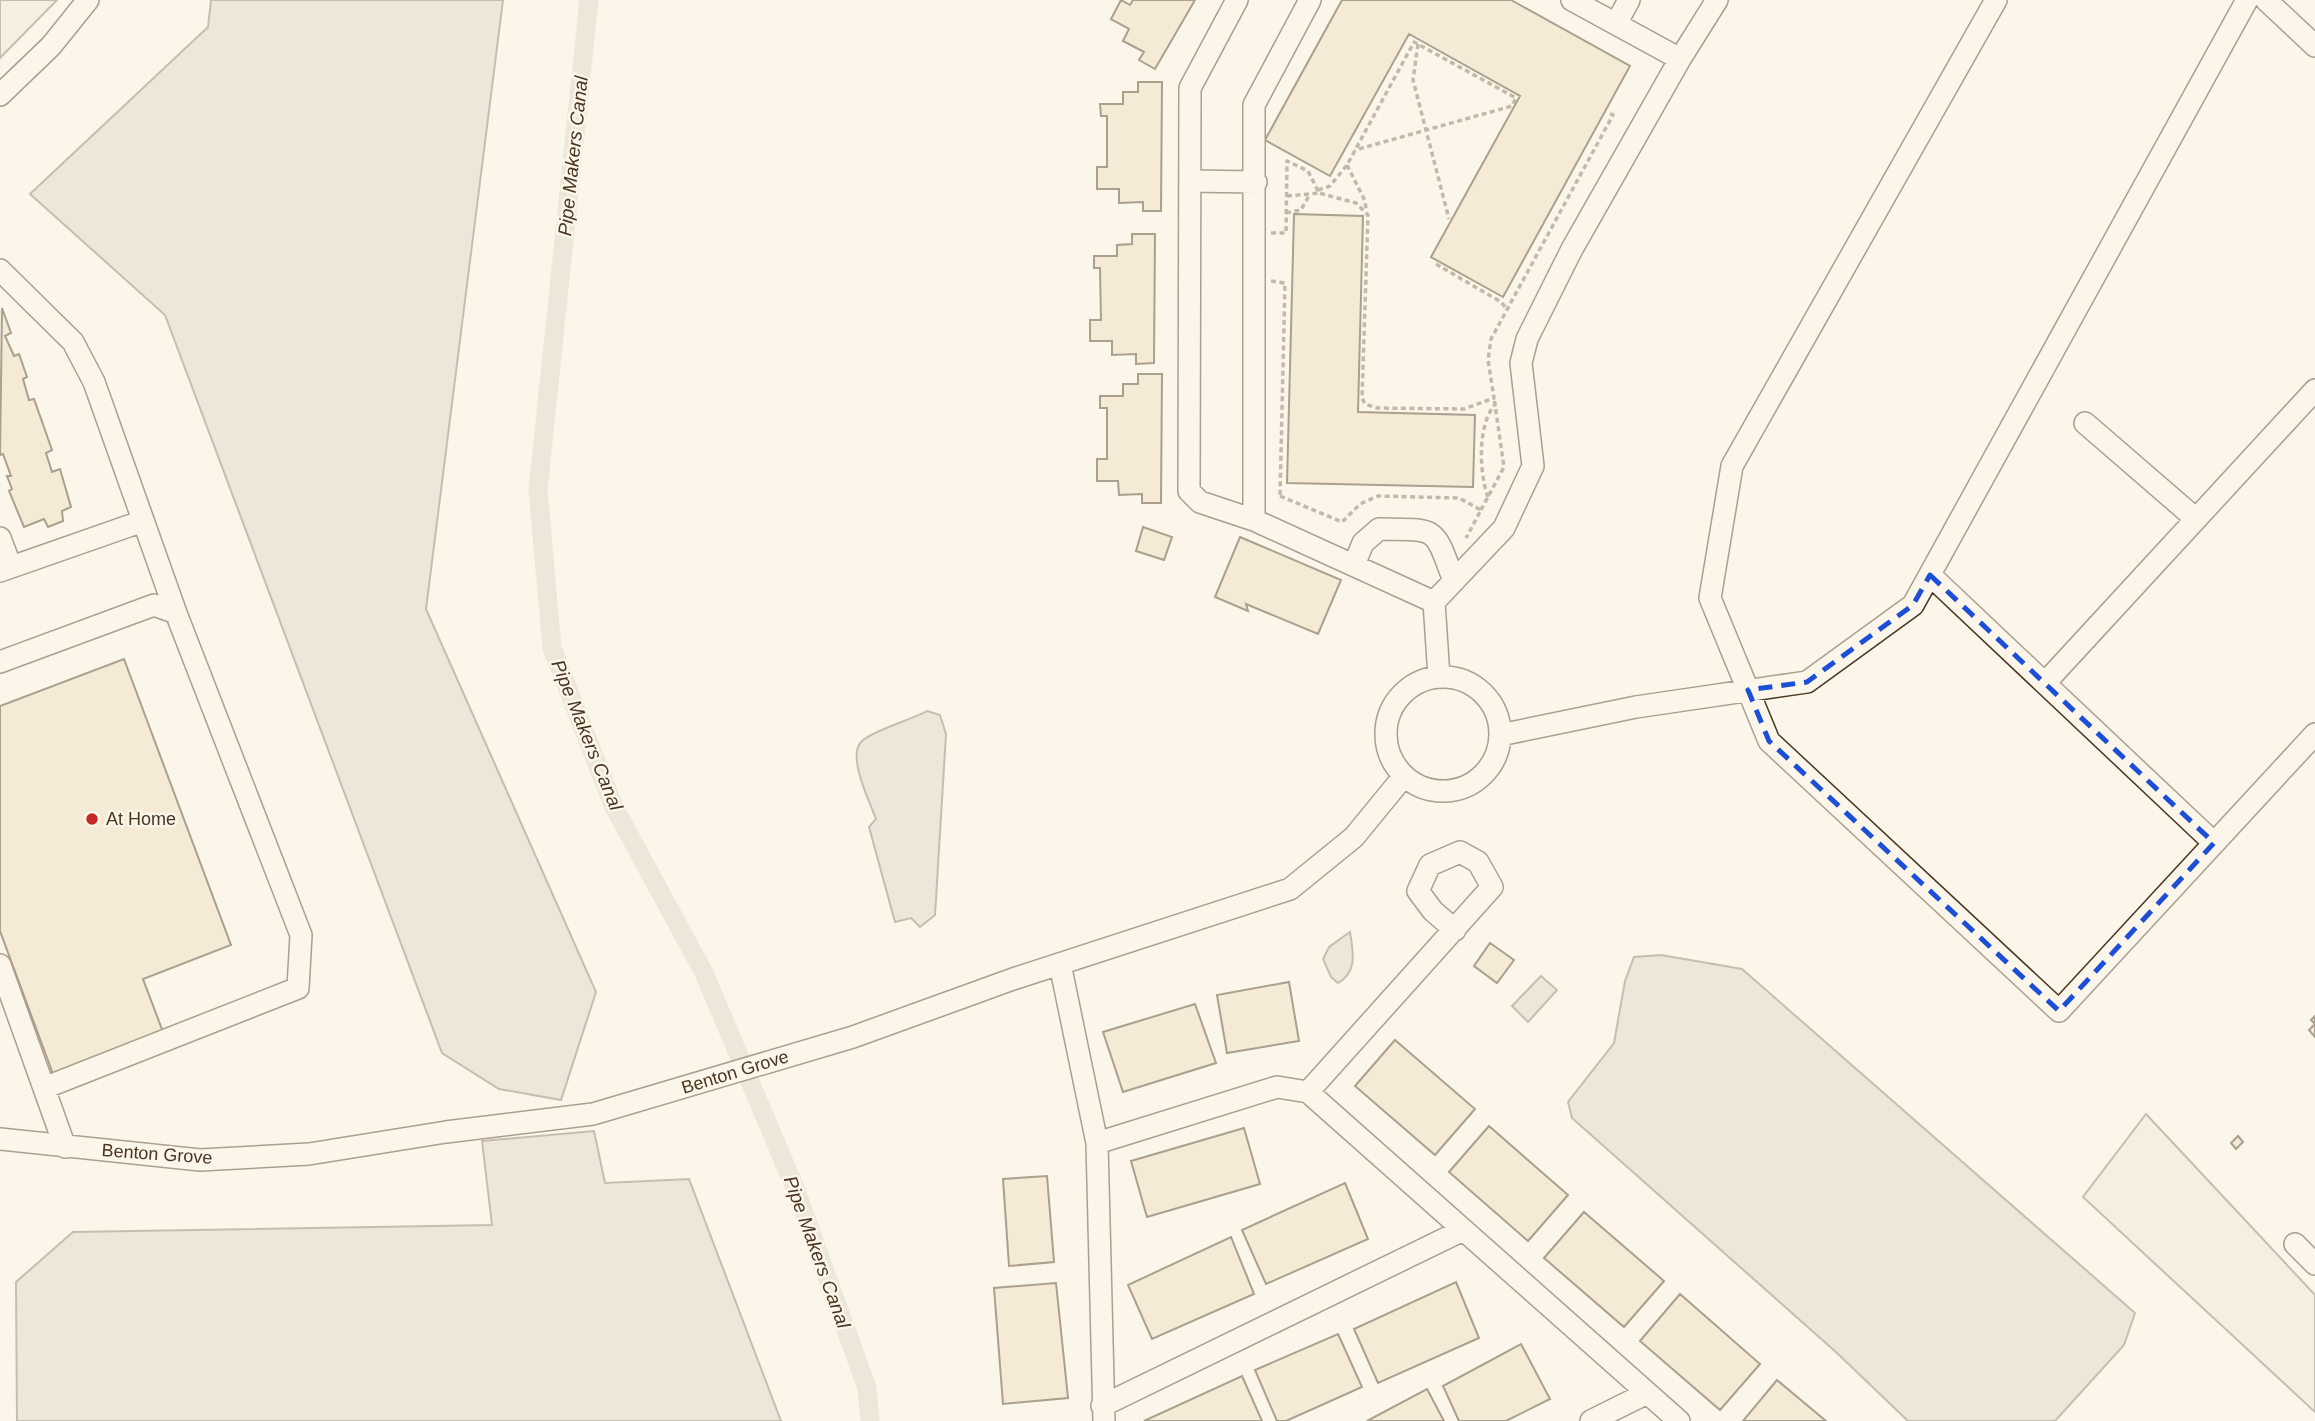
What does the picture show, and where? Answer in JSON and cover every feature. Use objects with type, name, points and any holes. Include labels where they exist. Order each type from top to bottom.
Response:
[{"type":"street","points":[[0,95],[51,46],[88,0]]},
{"type":"street","points":[[1237,0],[1190,88],[1189,491],[1200,502],[1254,513],[1354,565],[1434,602]]},
{"type":"street","points":[[1254,513],[1254,105],[1310,0]]},
{"type":"street","points":[[1573,0],[1679,59]]},
{"type":"street","points":[[1616,24],[1629,0]]},
{"type":"street","points":[[1439,677],[1434,602],[1504,528],[1533,466],[1521,363],[1527,339],[1572,249],[1679,59],[1717,0]]},
{"type":"street","points":[[1996,0],[1732,466],[1710,598],[1769,741],[2059,1011],[2315,734]]},
{"type":"street","points":[[1500,735],[1636,707],[1807,682],[1913,605],[2246,0]]},
{"type":"street","points":[[2266,0],[2315,46]]},
{"type":"street","points":[[1189,181],[1256,182]]},
{"type":"street","points":[[0,270],[73,342],[94,382],[176,613],[301,935],[298,988],[44,1088]]},
{"type":"street","points":[[2045,684],[2315,390]]},
{"type":"street","points":[[2085,423],[2196,519]]},
{"type":"street","points":[[0,538],[5,569],[143,521]]},
{"type":"street","points":[[1354,565],[1363,543],[1378,529],[1427,530],[1440,540],[1454,581]]},
{"type":"street","points":[[1930,575],[2214,843]]},
{"type":"street","points":[[0,662],[154,605],[176,613]]},
{"type":"street","points":[[1439,677],[1458,679],[1475,687],[1489,699],[1497,716],[1500,735],[1497,753],[1488,770],[1474,782],[1456,790],[1438,791],[1419,786],[1404,776],[1393,761],[1387,743],[1387,724],[1393,706],[1405,691],[1421,681],[1439,677]]},
{"type":"street","name":"Benton Grove","points":[[0,1139],[200,1160],[309,1154],[593,1114],[800,1053],[1290,889],[1354,838],[1404,776]]},
{"type":"street","points":[[1308,1091],[1455,930]]},
{"type":"street","points":[[1060,964],[1097,1143],[1103,1413],[1463,1230]]},
{"type":"street","points":[[0,965],[65,1147]]},
{"type":"street","points":[[1097,1143],[1277,1087],[1308,1091],[1679,1421]]},
{"type":"street","points":[[2295,1244],[2315,1264]]},
{"type":"street","points":[[1591,1421],[1647,1393]]},
{"type":"path","points":[[1286,197],[1319,192],[1330,186],[1356,150],[1414,43],[1516,98],[1512,106],[1356,150]]},
{"type":"path","points":[[1418,44],[1413,80],[1429,130],[1449,219]]},
{"type":"path","points":[[1481,510],[1505,461],[1488,351],[1506,308],[1613,115],[1607,112]]},
{"type":"path","points":[[1255,233],[1286,233],[1287,162],[1308,171],[1319,192],[1356,203],[1366,212]]},
{"type":"path","points":[[1347,165],[1365,201],[1366,212],[1368,252],[1362,398],[1365,404],[1377,408],[1464,409],[1495,401]]},
{"type":"path","points":[[1286,213],[1301,210],[1310,194]]},
{"type":"path","points":[[1436,264],[1501,302],[1506,308]]},
{"type":"path","points":[[1254,513],[1280,496],[1284,308],[1284,283],[1255,280]]},
{"type":"path","points":[[1488,497],[1484,486],[1484,429],[1495,401]]},
{"type":"highlighted area","points":[[1930,575],[2214,843],[2059,1011],[1769,741],[1748,690],[1807,682],[1913,605]]},
{"type":"shaded area","points":[[0,0],[57,0],[0,58]]},
{"type":"shaded area","points":[[211,0],[503,0],[426,609],[596,992],[561,1100],[499,1089],[442,1053],[165,315],[30,194],[208,27]]},
{"type":"shaded area","points":[[927,711],[940,715],[946,734],[935,915],[920,927],[911,918],[895,922],[869,827],[876,819],[861,779],[857,757],[858,748],[868,737]]},
{"type":"shaded area","points":[[1350,932],[1353,960],[1349,973],[1338,983],[1331,977],[1323,959],[1329,947]]},
{"type":"shaded area","points":[[1661,955],[1742,969],[2135,1313],[2124,1345],[2055,1421],[1908,1421],[1837,1353],[1572,1118],[1568,1102],[1614,1043],[1625,981],[1634,957]]},
{"type":"shaded area","points":[[1541,976],[1557,990],[1528,1022],[1512,1006]]},
{"type":"shaded area","points":[[2146,1114],[2315,1295],[2315,1412],[2083,1197]]},
{"type":"shaded area","points":[[594,1131],[605,1183],[689,1179],[781,1421],[17,1421],[16,1282],[73,1232],[492,1225],[482,1141]]},
{"type":"building","points":[[1121,0],[1130,5],[1133,0],[1195,0],[1155,69],[1139,60],[1144,52],[1123,41],[1129,29],[1111,19]]},
{"type":"building","points":[[1342,0],[1511,0],[1630,66],[1503,297],[1431,257],[1520,96],[1409,34],[1330,176],[1265,140]]},
{"type":"building","points":[[1138,82],[1162,82],[1161,211],[1143,211],[1143,202],[1119,203],[1119,189],[1097,189],[1097,167],[1107,167],[1107,116],[1101,116],[1100,104],[1123,104],[1123,92],[1138,92]]},
{"type":"building","points":[[1294,214],[1363,216],[1358,412],[1475,415],[1473,487],[1287,483]]},
{"type":"building","points":[[1132,234],[1155,234],[1154,363],[1136,364],[1136,354],[1112,355],[1112,341],[1090,341],[1090,320],[1101,320],[1100,268],[1094,268],[1094,256],[1117,256],[1117,245],[1132,244]]},
{"type":"building","points":[[2,308],[11,333],[5,336],[14,356],[19,354],[27,377],[23,379],[29,400],[34,399],[52,450],[46,453],[52,472],[60,469],[71,507],[62,511],[63,521],[48,527],[44,519],[24,527],[9,491],[12,489],[7,476],[11,476],[3,454],[0,455]]},
{"type":"building","points":[[1138,374],[1162,374],[1161,503],[1142,503],[1142,494],[1119,495],[1118,481],[1097,481],[1097,459],[1107,459],[1107,408],[1100,408],[1100,396],[1123,396],[1123,384],[1138,384]]},
{"type":"building","points":[[1143,527],[1172,537],[1164,560],[1136,551]]},
{"type":"building","points":[[1240,537],[1341,580],[1318,634],[1246,604],[1248,611],[1215,597]]},
{"type":"building","name":"At Home","points":[[124,659],[231,945],[143,979],[163,1032],[53,1074],[0,931],[0,706]]},
{"type":"building","points":[[1490,943],[1514,960],[1497,983],[1474,966]]},
{"type":"building","points":[[1289,982],[1299,1041],[1227,1053],[1217,995]]},
{"type":"building","points":[[1195,1004],[1216,1063],[1123,1092],[1103,1032]]},
{"type":"building","points":[[2315,1024],[2315,1037],[2309,1030]]},
{"type":"building","points":[[1395,1040],[1475,1109],[1435,1155],[1355,1086]]},
{"type":"building","points":[[1489,1126],[1568,1195],[1528,1241],[1449,1172]]},
{"type":"building","points":[[1244,1128],[1260,1184],[1147,1217],[1131,1161]]},
{"type":"building","points":[[2238,1136],[2243,1142],[2236,1149],[2231,1143]]},
{"type":"building","points":[[1047,1176],[1054,1262],[1009,1266],[1003,1179]]},
{"type":"building","points":[[1345,1183],[1368,1239],[1266,1284],[1242,1230]]},
{"type":"building","points":[[1584,1212],[1664,1281],[1624,1327],[1544,1258]]},
{"type":"building","points":[[1231,1237],[1254,1294],[1152,1339],[1128,1285]]},
{"type":"building","points":[[1456,1282],[1479,1338],[1378,1383],[1354,1329]]},
{"type":"building","points":[[1056,1283],[1068,1398],[1003,1404],[994,1288]]},
{"type":"building","points":[[1680,1294],[1760,1364],[1720,1410],[1640,1341]]},
{"type":"building","points":[[1338,1334],[1362,1387],[1286,1421],[1277,1421],[1255,1370]]},
{"type":"building","points":[[1521,1344],[1550,1399],[1506,1421],[1459,1421],[1443,1386]]},
{"type":"building","points":[[1242,1376],[1262,1421],[1144,1421]]},
{"type":"building","points":[[1777,1380],[1826,1421],[1743,1421]]},
{"type":"building","points":[[1427,1389],[1444,1421],[1367,1421]]},
{"type":"waterway","name":"Pipe Makers Canal","points":[[589,0],[538,490],[552,648],[613,805],[704,973],[795,1188],[867,1388],[870,1421]]},
{"type":"place","name":"At Home","points":[[92,819]]}]
